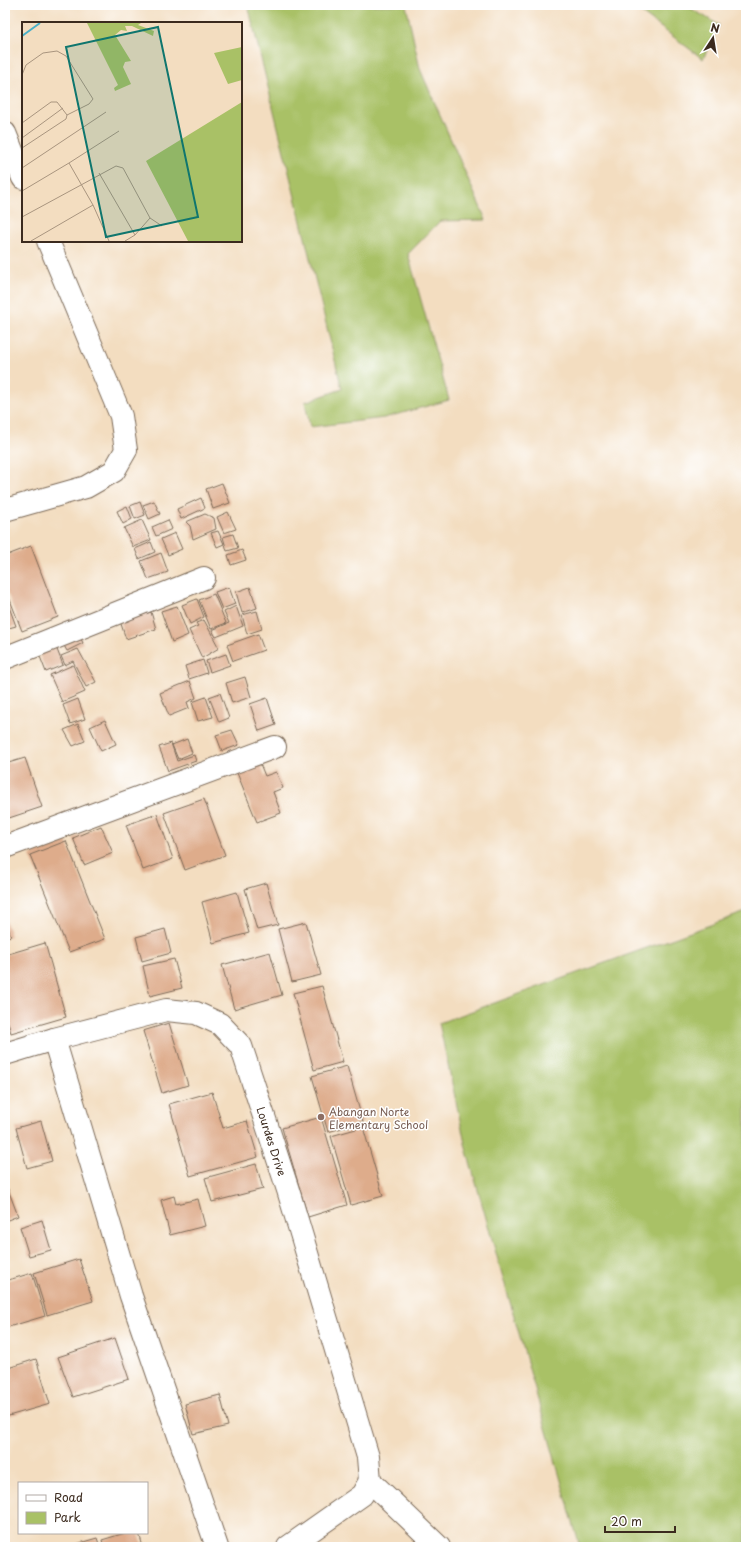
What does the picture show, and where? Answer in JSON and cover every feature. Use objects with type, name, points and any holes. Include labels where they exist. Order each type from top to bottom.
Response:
[{"type":"street","points":[[5,133],[22,176]]},
{"type":"street","points":[[5,510],[86,487],[114,470],[126,450],[122,416],[48,242]]},
{"type":"street","points":[[5,658],[204,578]]},
{"type":"street","points":[[5,847],[275,747]]},
{"type":"street","name":"Lourdes Drive","points":[[5,1054],[54,1039],[166,1010],[196,1013],[220,1024],[241,1046],[288,1190],[368,1457],[370,1481]]},
{"type":"street","points":[[54,1039],[131,1296],[217,1547]]},
{"type":"street","points":[[288,1547],[362,1495],[370,1481],[439,1547]]},
{"type":"green space","points":[[248,5],[406,5],[420,69],[486,220],[440,221],[408,254],[449,400],[384,418],[310,427],[305,402],[342,389]]},
{"type":"green space","points":[[631,5],[685,5],[719,25],[703,59]]},
{"type":"green space","points":[[746,912],[746,1547],[580,1547],[466,1148],[439,1023]]},
{"type":"building","points":[[222,483],[230,503],[213,509],[206,489]]},
{"type":"building","points":[[201,498],[205,508],[181,519],[177,509]]},
{"type":"building","points":[[154,501],[160,514],[149,519],[143,505]]},
{"type":"building","points":[[140,502],[145,515],[135,519],[130,506]]},
{"type":"building","points":[[127,506],[132,519],[123,524],[117,511]]},
{"type":"building","points":[[228,512],[236,529],[224,533],[217,517]]},
{"type":"building","points":[[205,514],[214,518],[216,529],[193,539],[190,526],[186,522]]},
{"type":"building","points":[[142,520],[151,540],[133,547],[124,528]]},
{"type":"building","points":[[168,520],[172,529],[156,536],[152,527]]},
{"type":"building","points":[[218,531],[224,544],[217,547],[211,533]]},
{"type":"building","points":[[175,533],[182,549],[168,555],[161,539]]},
{"type":"building","points":[[233,534],[238,548],[227,551],[223,537]]},
{"type":"building","points":[[151,542],[155,552],[139,559],[135,549]]},
{"type":"building","points":[[31,546],[58,617],[22,631],[5,587],[5,556]]},
{"type":"building","points":[[242,550],[246,560],[231,565],[228,555]]},
{"type":"building","points":[[161,553],[168,572],[148,579],[141,561]]},
{"type":"building","points":[[229,587],[235,604],[222,609],[215,592]]},
{"type":"building","points":[[250,587],[257,608],[242,613],[236,592]]},
{"type":"building","points":[[214,594],[226,623],[211,629],[199,600]]},
{"type":"building","points":[[5,596],[16,626],[5,629]]},
{"type":"building","points":[[197,599],[204,617],[190,624],[182,605]]},
{"type":"building","points":[[177,606],[188,635],[172,642],[161,611]]},
{"type":"building","points":[[236,606],[243,626],[216,637],[212,630],[229,623],[224,612]]},
{"type":"building","points":[[257,611],[262,629],[247,634],[242,615]]},
{"type":"building","points":[[151,612],[156,629],[126,639],[120,621]]},
{"type":"building","points":[[204,620],[219,648],[202,658],[189,630],[198,626],[196,623]]},
{"type":"building","points":[[258,634],[264,650],[233,661],[227,645]]},
{"type":"building","points":[[79,635],[83,643],[67,651],[62,642]]},
{"type":"building","points":[[56,647],[63,665],[46,672],[39,654]]},
{"type":"building","points":[[78,649],[96,682],[86,687],[73,661],[65,665],[61,656]]},
{"type":"building","points":[[226,654],[230,665],[210,672],[206,661]]},
{"type":"building","points":[[203,660],[207,673],[189,679],[185,666]]},
{"type":"building","points":[[73,665],[85,692],[62,702],[50,675]]},
{"type":"building","points":[[245,677],[251,697],[232,703],[226,683]]},
{"type":"building","points":[[190,681],[196,698],[187,702],[189,708],[169,716],[160,693]]},
{"type":"building","points":[[220,693],[229,718],[219,722],[209,697]]},
{"type":"building","points":[[206,697],[213,717],[198,721],[192,702]]},
{"type":"building","points":[[267,698],[276,725],[259,731],[250,704]]},
{"type":"building","points":[[78,699],[85,719],[70,724],[63,705]]},
{"type":"building","points":[[105,720],[116,744],[101,751],[90,727]]},
{"type":"building","points":[[78,724],[85,741],[73,746],[64,730]]},
{"type":"building","points":[[232,730],[239,745],[222,751],[216,735]]},
{"type":"building","points":[[187,739],[192,753],[178,759],[172,745]]},
{"type":"building","points":[[171,743],[177,761],[194,755],[196,761],[168,771],[159,747]]},
{"type":"building","points":[[25,758],[42,807],[6,819],[5,764]]},
{"type":"building","points":[[258,759],[265,776],[276,772],[283,788],[273,792],[281,813],[257,822],[235,768]]},
{"type":"building","points":[[204,799],[225,855],[185,870],[164,813]]},
{"type":"building","points":[[157,814],[173,859],[143,870],[126,825]]},
{"type":"building","points":[[101,826],[113,853],[84,865],[73,838]]},
{"type":"building","points":[[66,841],[105,939],[69,952],[30,855]]},
{"type":"building","points":[[266,883],[278,925],[257,930],[245,889]]},
{"type":"building","points":[[237,892],[249,933],[213,943],[202,902]]},
{"type":"building","points":[[5,919],[11,936],[5,938]]},
{"type":"building","points":[[306,922],[321,975],[292,982],[278,929]]},
{"type":"building","points":[[165,929],[171,953],[142,961],[136,937]]},
{"type":"building","points":[[45,943],[66,1017],[11,1033],[5,1013],[5,955]]},
{"type":"building","points":[[270,952],[282,995],[234,1009],[222,965]]},
{"type":"building","points":[[174,959],[182,988],[150,996],[143,966]]},
{"type":"building","points":[[322,986],[343,1062],[314,1070],[293,993]]},
{"type":"building","points":[[169,1023],[188,1085],[162,1093],[143,1031]]},
{"type":"building","points":[[347,1066],[363,1122],[328,1132],[312,1076]]},
{"type":"building","points":[[212,1092],[223,1128],[247,1121],[258,1157],[190,1176],[169,1104]]},
{"type":"building","points":[[321,1117],[347,1205],[308,1217],[282,1128]]},
{"type":"building","points":[[41,1121],[52,1161],[27,1168],[16,1128]]},
{"type":"building","points":[[363,1127],[383,1196],[351,1205],[331,1136]]},
{"type":"building","points":[[256,1164],[263,1189],[212,1202],[205,1178]]},
{"type":"building","points":[[5,1184],[18,1216],[5,1221]]},
{"type":"building","points":[[174,1196],[176,1204],[198,1199],[205,1226],[170,1235],[161,1200]]},
{"type":"building","points":[[42,1220],[51,1250],[29,1256],[20,1227]]},
{"type":"building","points":[[79,1259],[93,1301],[47,1315],[34,1273]]},
{"type":"building","points":[[32,1273],[45,1316],[5,1328],[5,1281]]},
{"type":"building","points":[[115,1338],[129,1379],[73,1397],[58,1357]]},
{"type":"building","points":[[36,1359],[50,1404],[5,1417],[5,1369]]},
{"type":"building","points":[[220,1395],[228,1426],[193,1434],[185,1404]]},
{"type":"building","points":[[122,1534],[139,1534],[143,1547],[104,1547],[102,1540]]},
{"type":"building","points":[[97,1538],[100,1547],[66,1547]]},
{"type":"place","name":"Abangan Norte Elementary School","points":[[321,1117]]}]
